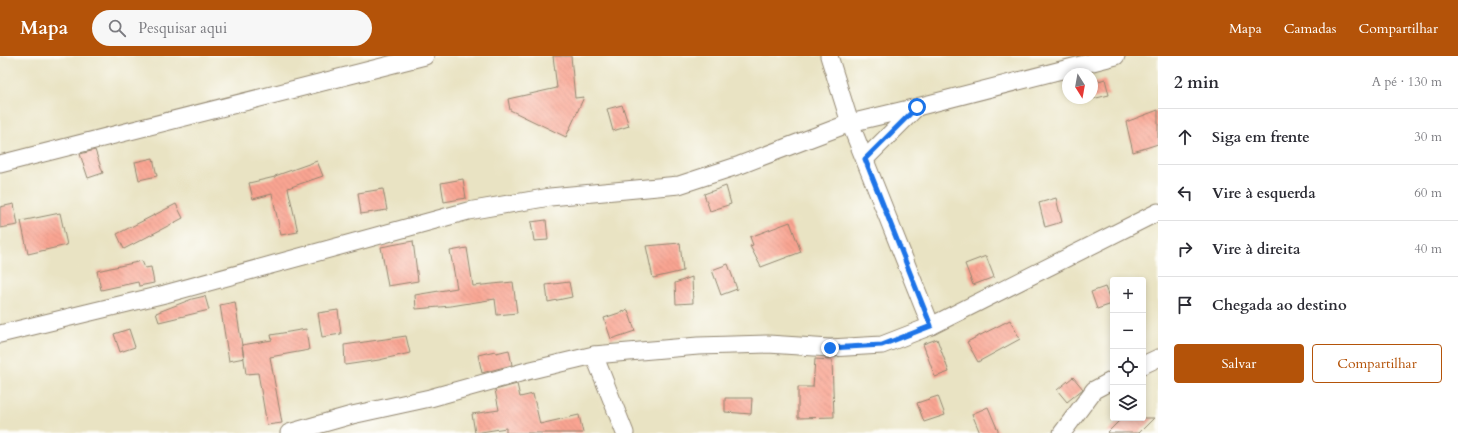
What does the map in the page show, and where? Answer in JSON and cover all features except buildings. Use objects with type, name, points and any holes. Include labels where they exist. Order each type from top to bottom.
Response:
[{"type":"street","points":[[0,164],[425,56]]},
{"type":"street","points":[[829,56],[850,123],[931,326]]},
{"type":"street","points":[[0,334],[165,294],[468,211],[550,197],[679,185],[740,165],[850,123],[1116,56]]},
{"type":"street","points":[[865,159],[917,107]]},
{"type":"street","points":[[289,433],[352,415],[430,398],[527,371],[594,355],[698,346],[768,344],[830,348],[882,345],[931,326],[1158,212]]},
{"type":"street","points":[[594,355],[625,433]]},
{"type":"street","points":[[1146,363],[1158,358]]},
{"type":"street","points":[[1062,433],[1094,390],[1110,382]]},
{"type":"route","points":[[830,348],[882,345],[931,326],[865,159],[917,107]]}]
